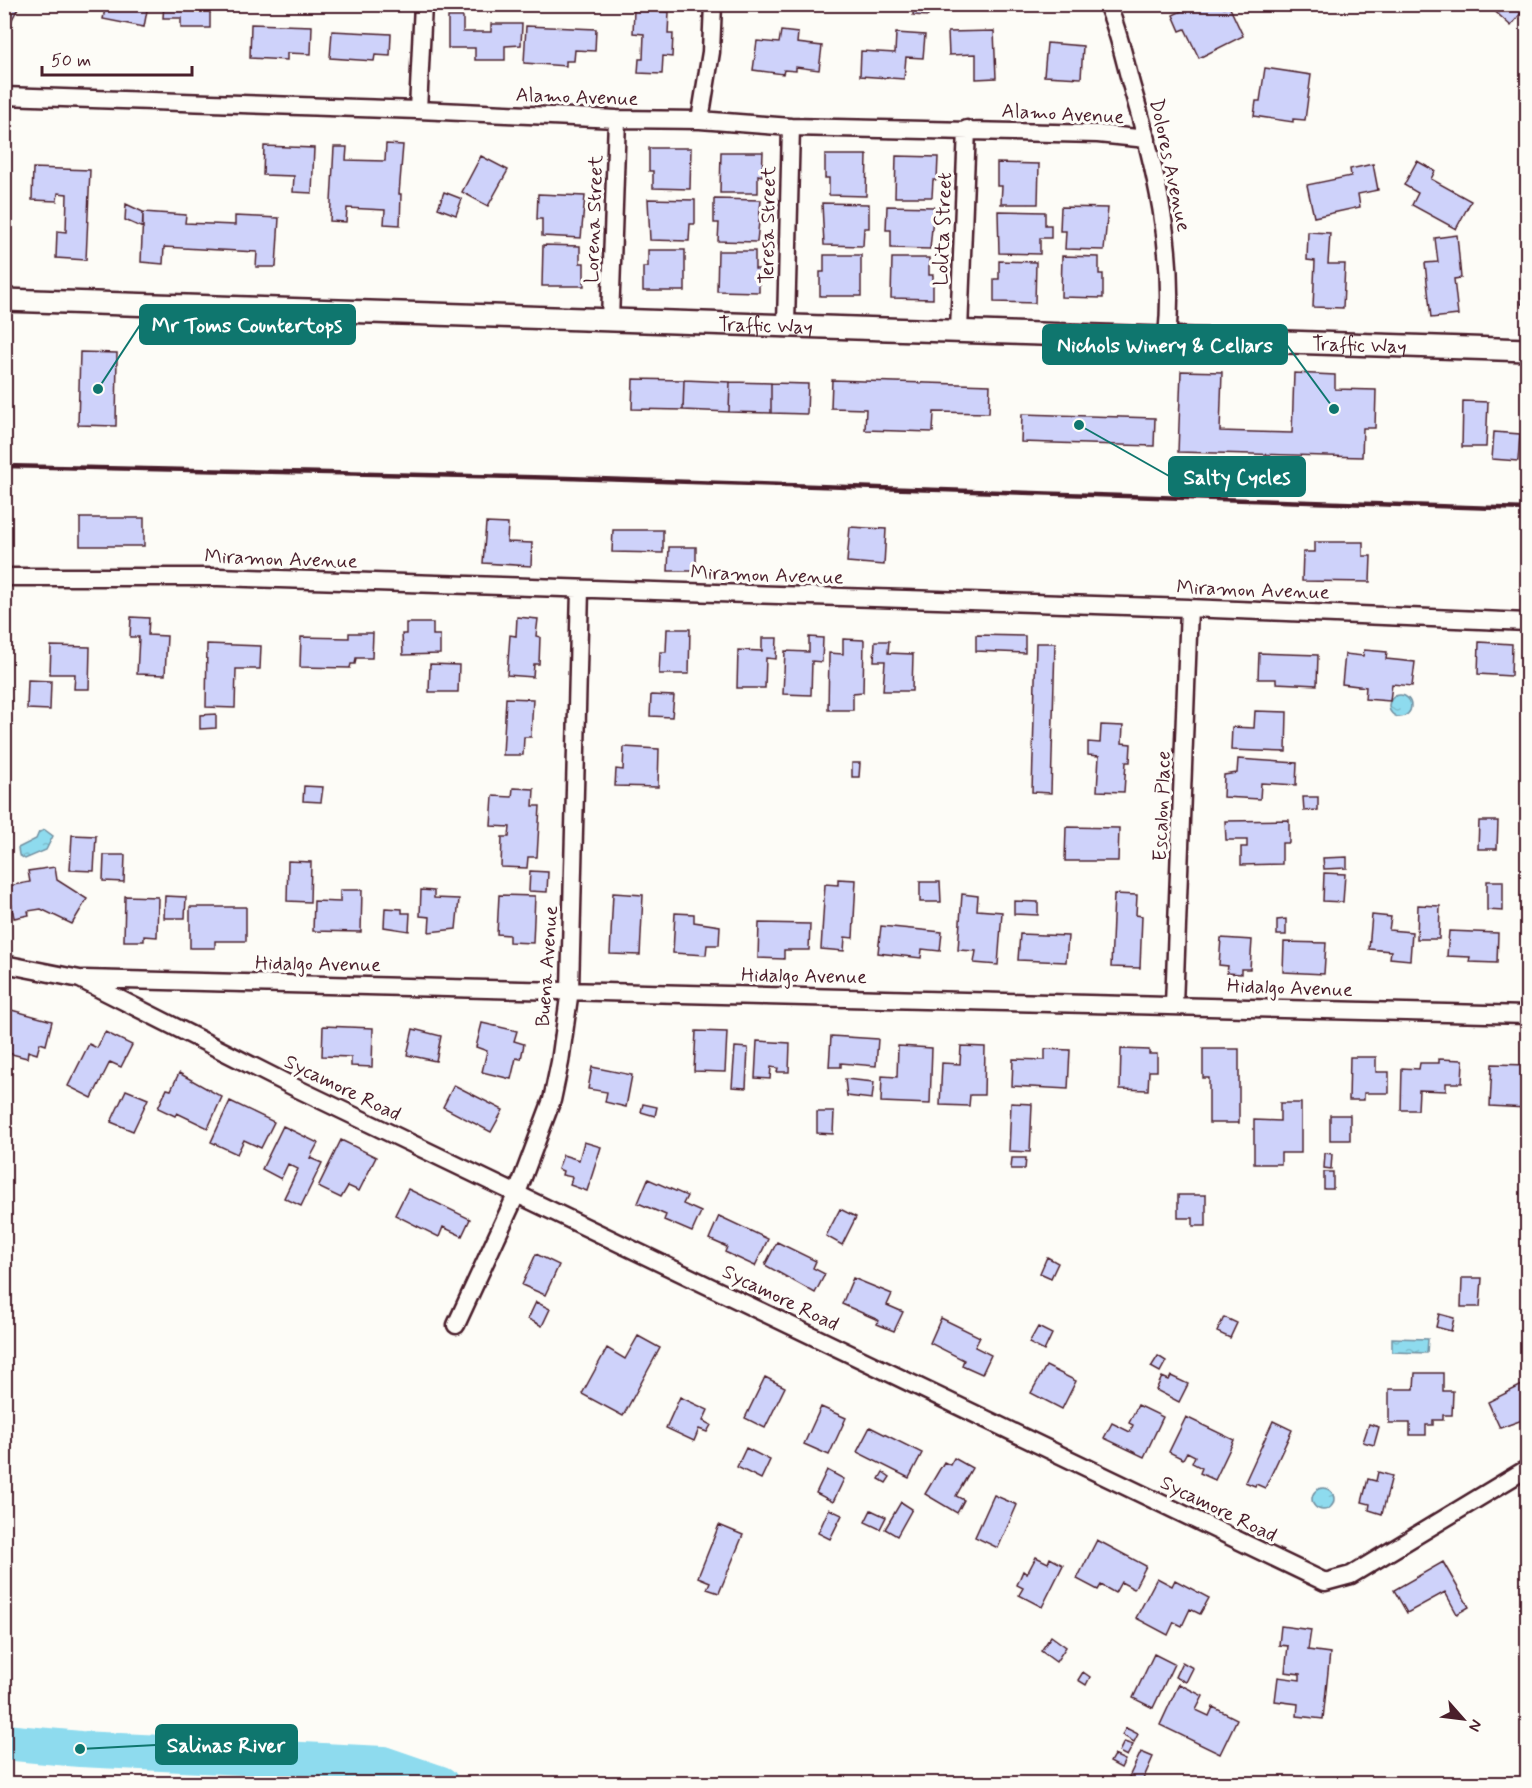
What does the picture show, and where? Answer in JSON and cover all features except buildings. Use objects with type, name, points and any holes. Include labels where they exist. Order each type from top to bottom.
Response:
[{"type":"street","points":[[418,110],[423,4]]},
{"type":"street","points":[[700,120],[711,52],[713,4]]},
{"type":"street","name":"Dolores Avenue","points":[[1107,4],[1147,139],[1167,238],[1171,299],[1167,338]]},
{"type":"street","name":"Alamo Avenue","points":[[4,96],[617,119],[700,120],[790,127],[967,129],[1098,134],[1147,139]]},
{"type":"street","name":"Lorena Street","points":[[610,320],[617,119]]},
{"type":"street","name":"Teresa Street","points":[[786,324],[790,127]]},
{"type":"street","name":"Lolita Street","points":[[959,331],[967,129]]},
{"type":"street","name":"Traffic Way","points":[[4,300],[1527,350]]},
{"type":"street","name":"Miramon Avenue","points":[[4,577],[218,577],[1189,608],[1527,622]]},
{"type":"street","name":"Buena Avenue","points":[[456,1325],[517,1193],[552,1100],[570,990],[580,589]]},
{"type":"street","name":"Escalon Place","points":[[1174,1005],[1189,608]]},
{"type":"street","name":"Sycamore Road","points":[[4,964],[80,979],[298,1089],[1325,1582],[1351,1575],[1527,1468]]},
{"type":"street","name":"Hidalgo Avenue","points":[[80,979],[1527,1015]]},
{"type":"water","points":[[1400,695],[1408,698],[1411,706],[1408,714],[1400,717],[1392,714],[1389,706],[1392,698]]},
{"type":"water","points":[[45,830],[53,836],[46,850],[25,859],[19,855],[18,848],[36,839],[39,832]]},
{"type":"water","points":[[1392,1338],[1428,1339],[1427,1353],[1392,1352]]},
{"type":"water","points":[[1323,1488],[1333,1495],[1334,1499],[1327,1509],[1323,1510],[1313,1503],[1312,1499],[1319,1489]]},
{"type":"waterway","points":[[4,1742],[80,1749],[383,1764],[441,1784]]},
{"type":"railway","points":[[4,466],[566,478],[1528,509]]},
{"type":"place","name":"Mr Toms Countertops","points":[[98,389]]},
{"type":"place","name":"Nichols Winery & Cellars","points":[[1334,409]]},
{"type":"place","name":"Salty Cycles","points":[[1079,425]]},
{"type":"place","name":"Salinas River","points":[[80,1749]]}]
